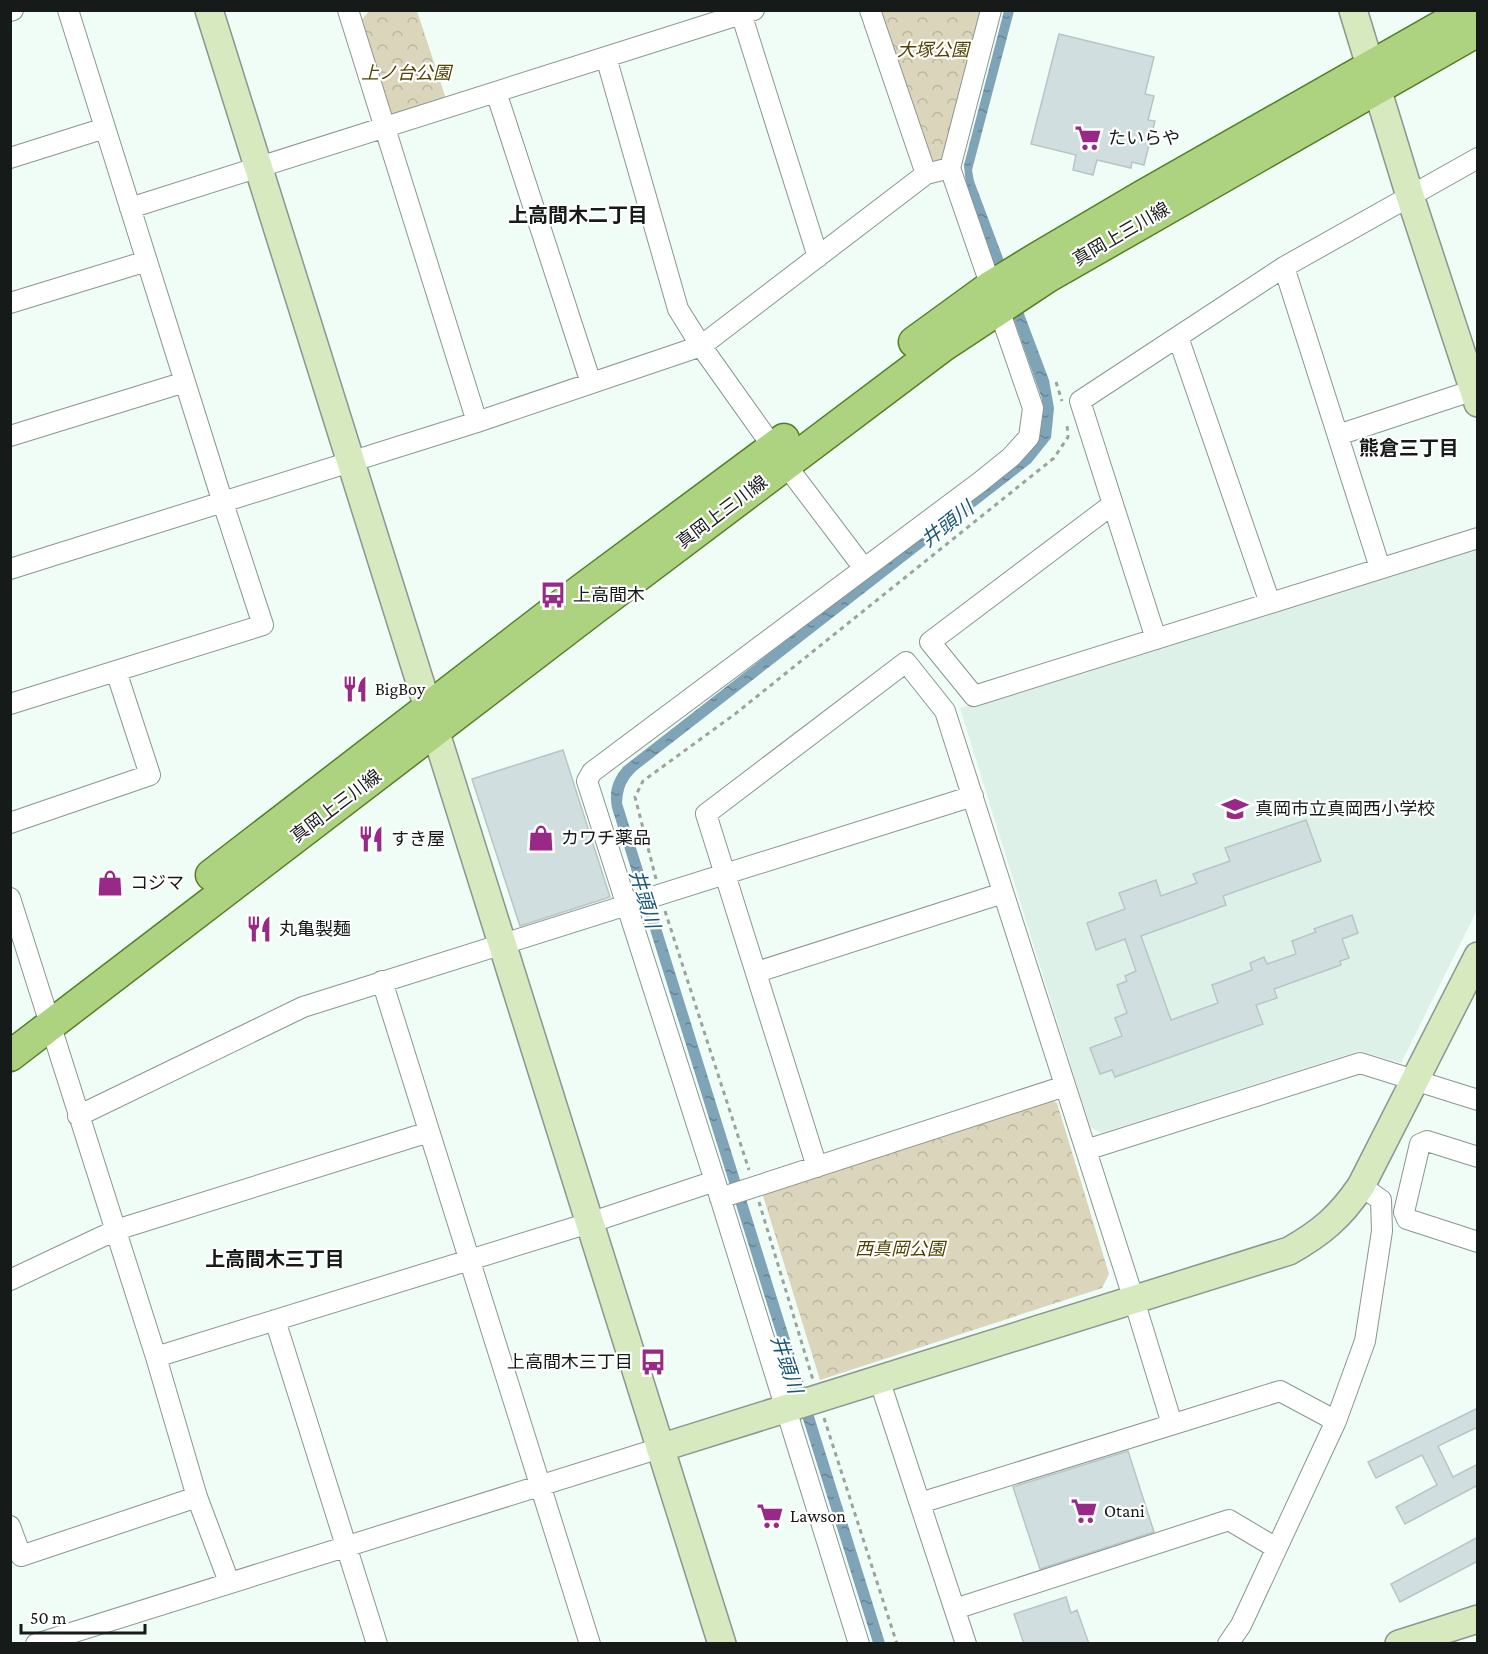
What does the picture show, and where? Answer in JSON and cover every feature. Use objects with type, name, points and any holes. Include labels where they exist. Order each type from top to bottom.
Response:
[{"type":"main road","name":"真岡上三川線","points":[[10,1056],[47,1014],[779,455],[942,347],[995,297],[1048,277],[1150,217],[1374,77],[1469,10]]},
{"type":"main road","name":"真岡上三川線","points":[[1374,77],[1478,31]]},
{"type":"main road","name":"真岡上三川線","points":[[10,1032],[47,1014]]},
{"type":"street","points":[[10,704],[263,625],[68,10]]},
{"type":"street","points":[[209,10],[430,720],[722,1644]]},
{"type":"street","points":[[348,10],[477,422]]},
{"type":"street","points":[[870,10],[926,174]]},
{"type":"street","points":[[859,1644],[718,1190],[587,781],[592,772],[863,567],[980,482],[1011,457],[1029,437],[1033,408],[950,168],[992,10]]},
{"type":"street","points":[[1338,435],[1476,397],[1410,196],[1353,10]]},
{"type":"street","points":[[130,208],[745,12],[818,256]]},
{"type":"street","points":[[606,57],[678,309],[701,346],[779,455],[863,567]]},
{"type":"street","points":[[496,92],[591,383]]},
{"type":"street","points":[[10,158],[105,128]]},
{"type":"street","points":[[1156,639],[1080,400],[1284,267],[1478,158]]},
{"type":"street","points":[[10,569],[477,422],[701,346],[926,174],[950,168]]},
{"type":"street","points":[[10,303],[147,261]]},
{"type":"street","points":[[1284,267],[1380,568]]},
{"type":"street","points":[[1178,337],[1270,603]]},
{"type":"street","points":[[10,436],[185,382]]},
{"type":"street","points":[[1113,504],[930,642],[974,696],[1478,538]]},
{"type":"street","points":[[817,1167],[706,814],[906,662],[945,711],[1172,1425]]},
{"type":"street","points":[[10,823],[150,775],[116,671]]},
{"type":"street","points":[[78,1116],[303,1007],[973,796]]},
{"type":"street","points":[[757,972],[1003,893]]},
{"type":"street","points":[[10,898],[156,1357],[197,1497],[229,1582]]},
{"type":"street","points":[[36,1644],[1289,1251],[1326,1227],[1345,1210],[1361,1186],[1478,956]]},
{"type":"street","points":[[382,981],[590,1644]]},
{"type":"street","points":[[1086,1150],[1360,1063],[1478,1100]]},
{"type":"street","points":[[156,1357],[589,1223],[718,1190],[754,1187],[1065,1086]]},
{"type":"street","points":[[10,1280],[116,1230],[429,1132]]},
{"type":"street","points":[[1478,1157],[1427,1141],[1420,1144],[1404,1212],[1407,1220],[1478,1242]]},
{"type":"street","points":[[1228,1644],[1241,1625],[1336,1421],[1365,1341],[1382,1231],[1381,1200],[1361,1186]]},
{"type":"street","points":[[275,1320],[377,1644]]},
{"type":"street","points":[[879,1378],[966,1644]]},
{"type":"street","points":[[920,1503],[1280,1391],[1336,1421]]},
{"type":"street","points":[[10,1526],[21,1556],[197,1497]]},
{"type":"street","points":[[955,1609],[1229,1520],[1276,1548]]},
{"type":"street","points":[[1399,1644],[1478,1619]]},
{"type":"path","points":[[1056,382],[1064,408]]},
{"type":"path","points":[[897,1644],[660,893],[635,797],[643,781],[735,714],[1054,458],[1068,437],[1067,417]]},
{"type":"shaded area","name":"真岡市立真岡西小学校","points":[[1477,543],[1477,910],[1401,1063],[1359,1051],[1102,1133],[1090,1127],[960,708]]},
{"type":"green space","name":"上ノ台公園","points":[[369,11],[417,11],[447,102],[398,117],[386,110],[360,22]]},
{"type":"green space","name":"大塚公園","points":[[879,11],[984,11],[947,151],[938,164],[926,154]]},
{"type":"green space","name":"西真岡公園","points":[[1048,1097],[1057,1103],[1109,1274],[1102,1288],[820,1380],[761,1189]]},
{"type":"water","name":"井頭川","points":[[1004,11],[1014,11],[972,170],[974,181],[1049,380],[1054,408],[1051,438],[1031,463],[637,770],[626,785],[622,803],[885,1643],[873,1643],[612,808],[611,791],[623,767],[1024,455],[1042,411],[1042,399],[966,185],[964,165]]},
{"type":"building","points":[[1059,34],[1154,57],[1145,94],[1154,96],[1148,120],[1155,121],[1144,165],[1132,162],[1131,168],[1097,160],[1093,175],[1073,170],[1076,155],[1031,144]]},
{"type":"building","name":"カワチ薬品","points":[[563,750],[610,897],[520,926],[472,779]]},
{"type":"building","points":[[1306,820],[1321,861],[1223,896],[1226,905],[1141,936],[1171,1020],[1218,1003],[1212,985],[1252,970],[1250,963],[1264,957],[1267,964],[1296,954],[1292,941],[1316,932],[1314,929],[1352,915],[1358,933],[1342,939],[1349,958],[1340,961],[1341,965],[1274,989],[1277,998],[1256,1005],[1263,1024],[1115,1077],[1112,1070],[1100,1074],[1090,1048],[1122,1036],[1115,1018],[1127,1013],[1117,985],[1127,981],[1125,976],[1136,971],[1125,939],[1096,950],[1087,923],[1125,909],[1119,893],[1156,880],[1161,896],[1197,883],[1193,874],[1230,861],[1225,848]]},
{"type":"building","points":[[1478,1408],[1478,1427],[1438,1446],[1453,1477],[1478,1464],[1478,1485],[1405,1524],[1396,1507],[1437,1485],[1422,1455],[1376,1478],[1368,1462]]},
{"type":"building","name":"Otani","points":[[1128,1451],[1154,1532],[1040,1569],[1013,1487]]},
{"type":"building","points":[[1478,1537],[1478,1561],[1400,1602],[1391,1584]]},
{"type":"building","points":[[1066,1597],[1071,1613],[1077,1610],[1089,1644],[1024,1644],[1014,1614]]},
{"type":"place","name":"たいらや","points":[[1088,138]]},
{"type":"place","name":"上高間木","points":[[553,595]]},
{"type":"place","name":"BigBoy","points":[[355,689]]},
{"type":"place","name":"真岡市立真岡西小学校","points":[[1235,809]]},
{"type":"place","name":"カワチ薬品","points":[[541,838]]},
{"type":"place","name":"すき屋","points":[[371,839]]},
{"type":"place","name":"コジマ","points":[[110,883]]},
{"type":"place","name":"丸亀製麺","points":[[259,929]]},
{"type":"place","name":"上高間木三丁目","points":[[653,1362]]},
{"type":"place","name":"Otani","points":[[1084,1511]]},
{"type":"place","name":"Lawson","points":[[770,1516]]},
{"type":"district","name":"上高間木二丁目","points":[[578,215]]},
{"type":"district","name":"熊倉三丁目","points":[[1409,448]]},
{"type":"district","name":"上高間木三丁目","points":[[275,1259]]}]
